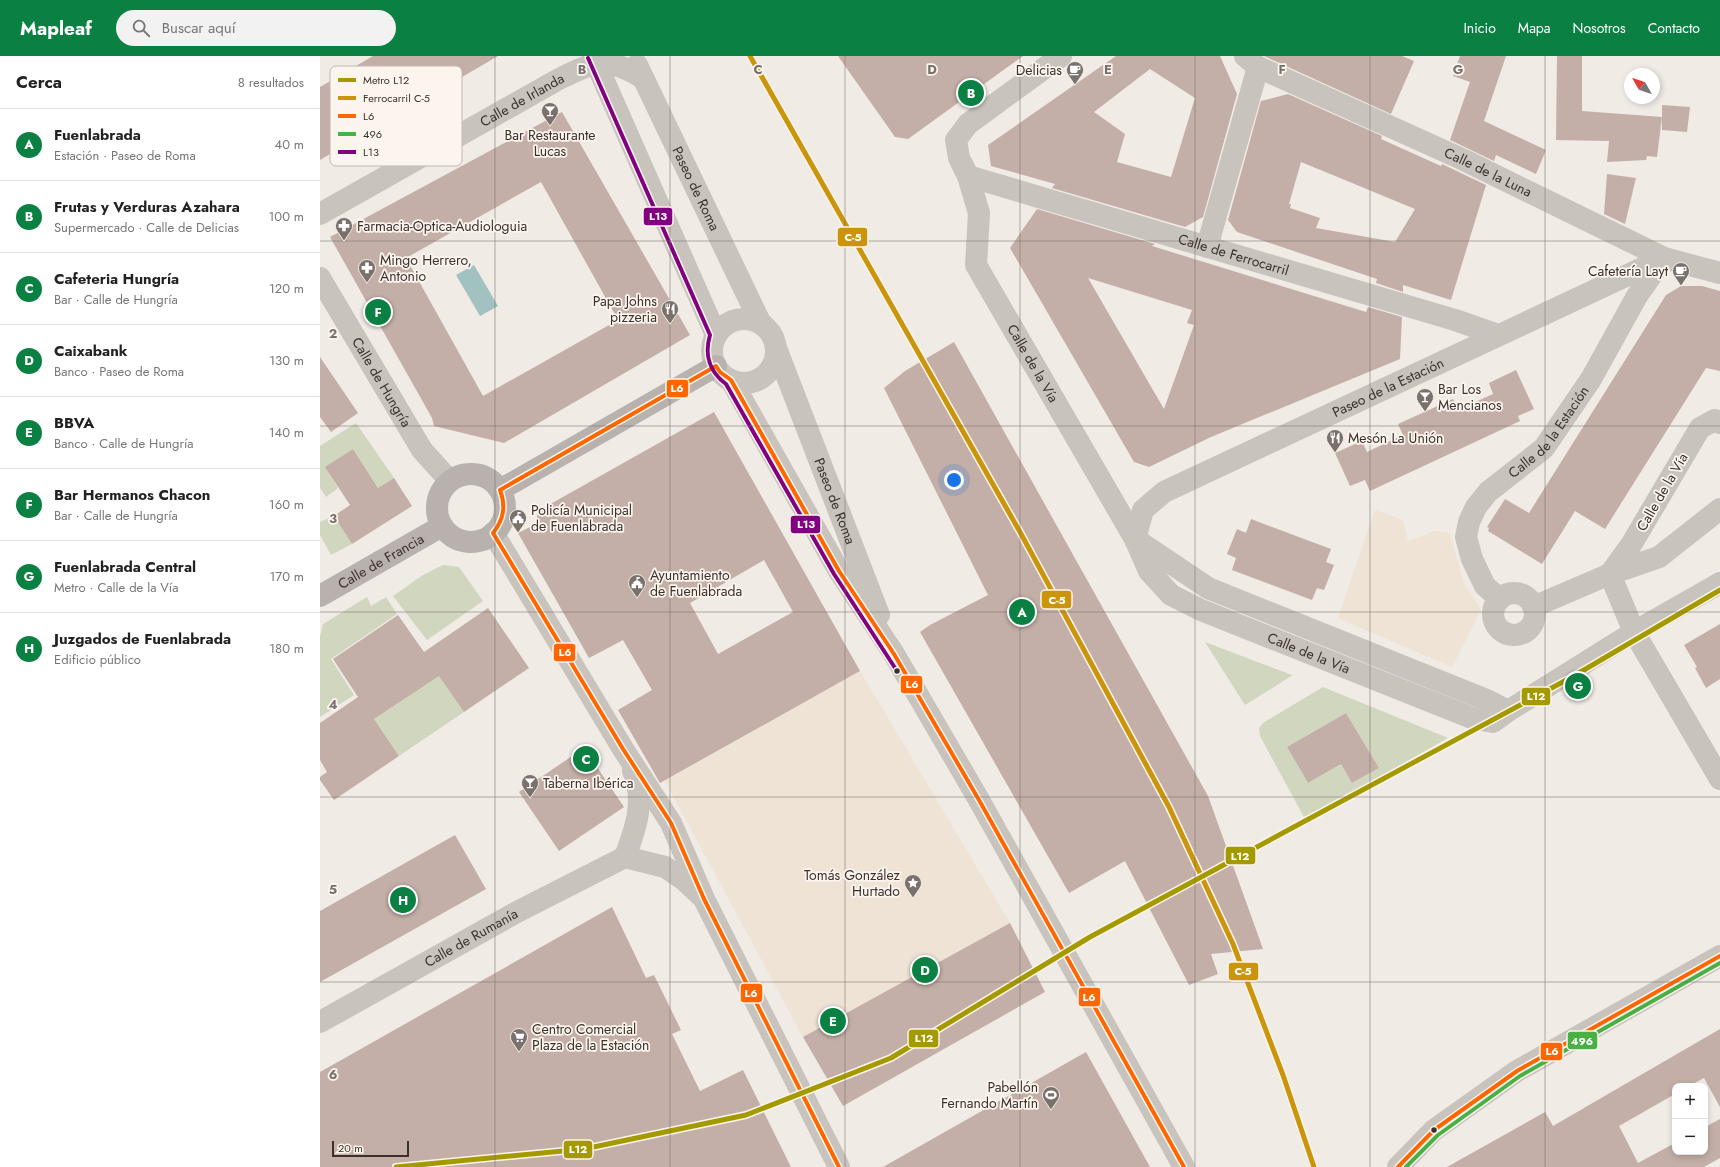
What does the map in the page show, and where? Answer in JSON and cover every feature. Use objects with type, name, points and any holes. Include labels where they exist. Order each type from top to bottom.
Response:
[{"type":"main road","points":[[500,490],[723,373]]},
{"type":"main road","points":[[467,474],[481,475],[495,483],[500,490],[505,506],[503,517],[493,534],[480,540],[465,541],[450,535],[442,526],[437,512],[437,504],[442,490],[450,481],[467,474]]},
{"type":"main road","name":"Calle de Francia","points":[[320,596],[442,526]]},
{"type":"street","name":"Paseo de Roma","points":[[632,56],[760,322]]},
{"type":"street","name":"Calle de la Vía","points":[[1061,56],[968,124],[956,140],[959,158],[968,176],[979,213],[976,265],[1135,539],[1149,571],[1171,595],[1201,610],[1472,718],[1493,722],[1508,711],[1634,632],[1720,583]]},
{"type":"street","points":[[594,58],[614,62],[630,68],[643,78]]},
{"type":"street","points":[[594,58],[716,335]]},
{"type":"street","name":"Calle de Irlanda","points":[[462,134],[594,58]]},
{"type":"street","name":"Calle de la Luna","points":[[1207,248],[1251,62],[1464,160],[1664,258],[1720,273]]},
{"type":"street","name":"Calle de Irlanda","points":[[320,214],[405,166]]},
{"type":"street","name":"Calle de Ferrocarril","points":[[968,176],[1207,248],[1455,320],[1498,335]]},
{"type":"street","name":"Paseo de la Estación","points":[[1135,539],[1143,510],[1164,492],[1664,258]]},
{"type":"street","name":"Calle de la Estación","points":[[1500,599],[1485,586],[1472,559],[1466,537],[1471,517],[1476,507],[1488,492],[1544,448],[1591,378],[1637,296],[1664,258]]},
{"type":"street","name":"Calle de Hungría","points":[[320,278],[422,450],[450,481]]},
{"type":"street","points":[[743,318],[760,322],[771,333],[776,348],[774,362],[766,374],[760,379],[746,383],[723,373],[712,350],[716,335],[721,328],[735,320],[743,318]]},
{"type":"street","name":"Paseo de Roma","points":[[776,348],[894,654]]},
{"type":"street","name":"Paseo de Roma","points":[[723,373],[839,571],[894,654],[982,806],[1184,1167]]},
{"type":"street","name":"Calle de la Vía","points":[[1610,574],[1631,545],[1700,428],[1715,420],[1720,423]]},
{"type":"street","points":[[1533,607],[1610,574],[1659,557],[1720,508]]},
{"type":"street","points":[[493,534],[623,749],[671,823],[704,899],[839,1167]]},
{"type":"street","points":[[1610,574],[1634,632],[1720,779]]},
{"type":"street","points":[[1506,595],[1521,595],[1527,598],[1533,607],[1534,622],[1530,628],[1519,635],[1511,635],[1504,633],[1497,627],[1494,621],[1494,610],[1496,603],[1500,599],[1506,595]]},
{"type":"street","points":[[623,749],[635,776],[638,796],[638,822],[625,857],[665,867],[684,880],[704,899]]},
{"type":"street","name":"Calle de Rumanía","points":[[320,1022],[547,896],[625,857]]},
{"type":"street","points":[[1398,1167],[1434,1130],[1517,1071],[1720,956]]},
{"type":"green space","points":[[356,423],[394,478],[378,488],[353,449],[326,467],[338,488],[326,497],[320,488],[320,446]]},
{"type":"green space","points":[[334,516],[352,544],[331,555],[320,535],[320,522]]},
{"type":"green space","points":[[443,565],[459,567],[483,601],[427,640],[393,596],[423,575]]},
{"type":"green space","points":[[367,597],[371,606],[386,597],[397,614],[331,659],[354,695],[320,717],[320,637],[323,624]]},
{"type":"green space","points":[[1205,642],[1292,675],[1293,675],[1245,705]]},
{"type":"green space","points":[[439,675],[464,712],[399,756],[374,719]]},
{"type":"green space","points":[[1323,687],[1448,738],[1305,819],[1260,736],[1259,728],[1263,723]],"holes":[[[1346,713],[1379,768],[1352,783],[1341,764],[1308,783],[1287,747]]]},
{"type":"shaded area","points":[[1375,510],[1403,520],[1408,541],[1435,531],[1450,533],[1463,581],[1481,610],[1452,667],[1338,618]]},
{"type":"shaded area","points":[[860,671],[1010,923],[803,1037],[665,781]]},
{"type":"water","points":[[474,265],[498,306],[480,316],[456,275]]},
{"type":"building","points":[[373,56],[498,56],[462,77],[462,66],[356,66]]},
{"type":"building","points":[[838,56],[1023,56],[908,139],[895,137]]},
{"type":"building","points":[[1116,56],[1220,56],[1237,94],[1203,217],[1185,227],[1052,188],[1055,184],[991,166],[988,145]],"holes":[[[1150,69],[1195,98],[1171,177],[1117,162],[1125,134],[1094,112]]]},
{"type":"building","points":[[1264,56],[1402,56],[1414,61],[1391,114]]},
{"type":"building","points":[[1460,56],[1506,56],[1484,121],[1546,150],[1536,174],[1496,155],[1494,161],[1450,140],[1470,82],[1453,76]]},
{"type":"building","points":[[1557,56],[1582,56],[1582,111],[1662,117],[1657,157],[1647,156],[1646,160],[1607,162],[1609,141],[1556,140]]},
{"type":"building","points":[[330,81],[330,154],[320,160],[320,87]]},
{"type":"building","points":[[1288,94],[1382,136],[1381,139],[1441,166],[1442,164],[1486,185],[1451,300],[1403,285],[1403,292],[1376,283],[1377,279],[1237,232],[1228,220],[1261,101]],"holes":[[[1301,162],[1415,209],[1395,242],[1316,228],[1320,218],[1290,208],[1291,204],[1289,204]]]},
{"type":"building","points":[[1662,105],[1690,107],[1687,132],[1662,130]]},
{"type":"building","points":[[562,112],[690,335],[504,443],[434,426],[432,418],[330,237]],"holes":[[[541,182],[618,320],[483,396],[406,258]]]},
{"type":"building","points":[[1607,174],[1636,178],[1625,224],[1604,214]]},
{"type":"building","points":[[1037,209],[1155,244],[1152,246],[1366,312],[1368,307],[1402,317],[1400,359],[1211,437],[1149,467],[1134,462],[1010,248]],"holes":[[[1088,278],[1192,310],[1187,323],[1194,325],[1164,409]]]},
{"type":"building","points":[[1681,286],[1702,286],[1720,291],[1720,371],[1706,368],[1605,529],[1575,511],[1542,564],[1488,531],[1489,528],[1487,527],[1505,499],[1529,513],[1666,295]]},
{"type":"building","points":[[954,342],[1208,796],[1263,949],[1211,954],[1218,974],[1189,985],[1125,861],[1069,893],[920,632],[930,625],[988,595],[884,388],[905,371]]},
{"type":"building","points":[[320,357],[358,413],[331,432],[320,417]]},
{"type":"building","points":[[1516,370],[1534,409],[1518,416],[1520,421],[1370,491],[1365,480],[1350,486],[1335,453],[1362,441],[1367,452],[1403,435],[1398,424],[1453,399],[1458,410],[1493,394],[1489,383]]},
{"type":"building","name":"Ayuntamiento de Fuenlabrada","points":[[714,412],[860,671],[660,783],[618,710],[652,690],[623,640],[589,658],[518,533],[536,524],[538,511]],"holes":[[[764,560],[793,612],[718,654],[690,603]]]},
{"type":"building","points":[[353,449],[378,488],[394,478],[412,506],[352,544],[334,516],[350,505],[325,467]]},
{"type":"building","points":[[1251,519],[1331,549],[1326,562],[1334,565],[1324,590],[1317,588],[1312,600],[1232,570],[1236,558],[1227,554],[1237,529],[1246,533]]},
{"type":"building","points":[[488,608],[529,668],[464,712],[439,676],[374,719],[399,756],[334,800],[320,780],[320,777],[327,772],[320,760],[320,723],[358,697],[333,659],[398,615],[424,652]]},
{"type":"building","points":[[1720,624],[1720,679],[1706,688],[1695,668],[1697,667],[1684,645]]},
{"type":"building","points":[[1346,713],[1379,768],[1352,783],[1341,764],[1308,783],[1287,747]]},
{"type":"building","points":[[584,748],[624,807],[559,851],[519,792]]},
{"type":"building","points":[[455,835],[486,889],[320,982],[320,911]]},
{"type":"building","name":"Centro Comercial Plaza de la Estación","points":[[612,907],[646,978],[654,975],[681,1030],[672,1034],[700,1091],[743,1070],[791,1167],[320,1167],[320,1072]]},
{"type":"building","points":[[1010,923],[1045,992],[843,1106],[803,1037]]},
{"type":"building","points":[[1720,1029],[1720,1107],[1704,1078],[1695,1083],[1672,1083],[1672,1096],[1619,1126],[1638,1163],[1672,1145],[1672,1155],[1708,1155],[1708,1125],[1720,1119],[1720,1158],[1704,1167],[1447,1167],[1545,1112],[1553,1126]]},
{"type":"building","name":"Pabellón Fernando Martín","points":[[1086,1052],[1150,1167],[883,1167]]},
{"type":"metro line","name":"L12","points":[[396,1167],[584,1149],[746,1115],[891,1058],[1090,937],[1572,677],[1720,590]]},
{"type":"rail line","name":"C-5","points":[[750,56],[1020,532],[1169,807],[1233,944],[1283,1075],[1314,1167]]},
{"type":"transit line","name":"L13","points":[[588,58],[710,335],[708,342],[708,356],[712,368],[720,379],[726,384],[834,574],[897,671]]},
{"type":"transit line","name":"L6","points":[[839,1167],[704,899],[671,823],[623,749],[493,533],[500,523],[503,512],[503,502],[500,490],[716,366],[720,372],[731,380],[839,571],[894,654],[979,800],[1184,1167]]},
{"type":"transit line","name":"L6","points":[[1398,1167],[1434,1130],[1517,1071],[1720,956]]},
{"type":"transit line","name":"496","points":[[1406,1167],[1438,1135],[1520,1076],[1720,963]]},
{"type":"place","name":"Delicias","points":[[1075,85]]},
{"type":"place","name":"Frutas y Verduras Azahara","points":[[971,93]]},
{"type":"place","name":"Bar Restaurante Lucas","points":[[550,126]]},
{"type":"place","name":"Farmacia-Optica-Audiologuia","points":[[344,241]]},
{"type":"place","name":"Mingo Herrero, Antonio","points":[[367,283]]},
{"type":"place","name":"Cafetería Layt","points":[[1681,286]]},
{"type":"place","name":"Bar Hermanos Chacon","points":[[378,312]]},
{"type":"place","name":"Papa Johns pizzeria","points":[[670,324]]},
{"type":"place","name":"Bar Los Mencianos","points":[[1425,412]]},
{"type":"place","name":"Mesón La Unión","points":[[1335,453]]},
{"type":"place","name":"Policía Municipal de Fuenlabrada","points":[[518,533]]},
{"type":"place","name":"Ayuntamiento de Fuenlabrada","points":[[637,598]]},
{"type":"place","name":"Fuenlabrada","points":[[1022,612]]},
{"type":"place","name":"Fuenlabrada Central","points":[[1578,686]]},
{"type":"place","name":"Cafeteria Hungría","points":[[586,759]]},
{"type":"place","name":"Taberna Ibérica","points":[[530,798]]},
{"type":"place","name":"Tomás González Hurtado","points":[[913,898]]},
{"type":"place","name":"Juzgados de Fuenlabrada","points":[[403,900]]},
{"type":"place","name":"Caixabank","points":[[925,970]]},
{"type":"place","name":"BBVA","points":[[833,1021]]},
{"type":"place","name":"Centro Comercial Plaza de la Estación","points":[[519,1052]]},
{"type":"place","name":"Pabellón Fernando Martín","points":[[1051,1110]]}]
